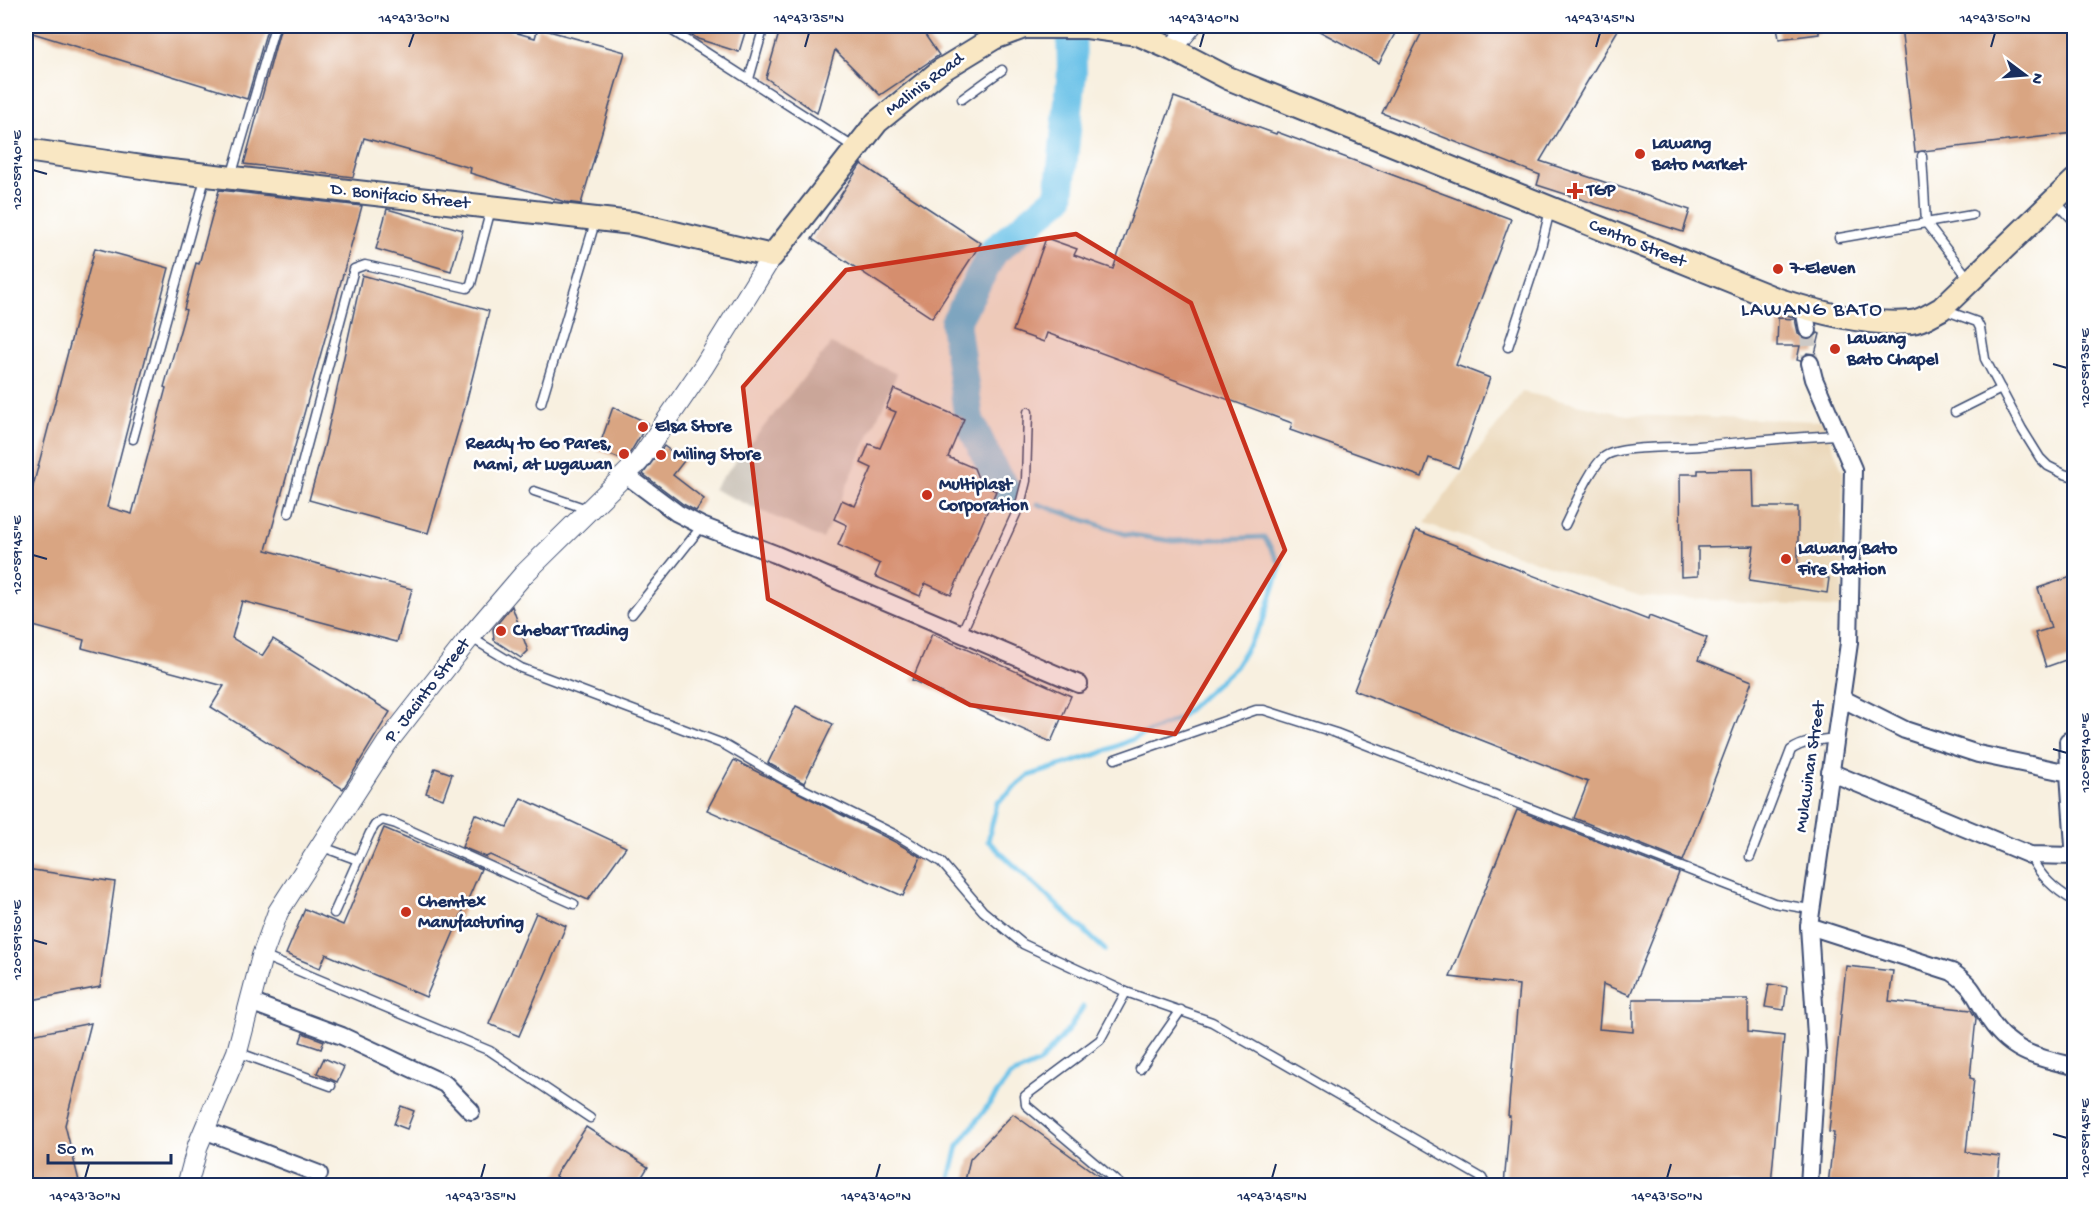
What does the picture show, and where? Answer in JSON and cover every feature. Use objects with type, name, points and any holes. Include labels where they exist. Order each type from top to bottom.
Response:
[{"type":"main road","name":"Malinis Road","points":[[772,256],[877,122],[939,71],[994,38],[1023,26],[1077,27],[1138,34],[1172,49]]},
{"type":"main road","name":"Centro Street","points":[[1172,49],[1228,78],[1765,295],[1806,320],[1833,316],[1912,322],[1926,318],[1941,309],[2074,181]]},
{"type":"main road","name":"D. Bonifacio Street","points":[[26,150],[143,168],[596,219],[663,230],[772,256]]},
{"type":"street","points":[[1172,49],[1191,26]]},
{"type":"street","name":"P. Jacinto Street","points":[[187,1185],[204,1130],[237,1052],[262,956],[278,912],[319,846],[387,743],[470,637],[524,574],[639,461],[704,366],[772,256]]},
{"type":"street","name":"Mulawinan Street","points":[[1809,1185],[1817,1052],[1809,917],[1850,643],[1853,469],[1814,379],[1810,363]]},
{"type":"street","points":[[626,475],[677,513],[702,526],[775,554],[1079,684]]},
{"type":"street","points":[[1841,698],[1905,730],[1978,754],[2069,772]]},
{"type":"street","points":[[2068,741],[2074,846]]},
{"type":"street","points":[[1830,772],[2030,855],[2074,856]]},
{"type":"street","points":[[1809,917],[1953,972],[1975,992],[1986,1014],[2004,1039],[2021,1050],[2054,1062],[2074,1066]]},
{"type":"street","points":[[250,1002],[342,1036],[445,1084],[471,1111]]},
{"type":"street","points":[[204,1130],[319,1174]]},
{"type":"lane","points":[[230,177],[275,26]]},
{"type":"lane","points":[[665,26],[855,148]]},
{"type":"lane","points":[[749,79],[764,26]]},
{"type":"lane","points":[[962,99],[1002,70]]},
{"type":"lane","points":[[1922,156],[1926,223],[1970,281]]},
{"type":"lane","points":[[133,439],[206,174]]},
{"type":"lane","points":[[2054,199],[2074,221]]},
{"type":"lane","points":[[289,513],[354,269],[365,265],[467,288],[471,284],[492,207]]},
{"type":"lane","points":[[1508,347],[1541,247],[1550,209]]},
{"type":"lane","points":[[1839,238],[1972,214]]},
{"type":"lane","points":[[541,404],[596,219]]},
{"type":"lane","points":[[1941,309],[1977,322],[1985,359],[2040,458],[2056,471],[2074,477]]},
{"type":"lane","points":[[1955,412],[2001,389]]},
{"type":"lane","points":[[961,634],[1020,505],[1026,481],[1028,412]]},
{"type":"lane","points":[[1565,525],[1595,467],[1605,455],[1622,450],[1838,435]]},
{"type":"lane","points":[[534,491],[589,510]]},
{"type":"lane","points":[[632,614],[702,526]]},
{"type":"lane","points":[[470,637],[521,668],[723,744],[785,780],[900,837],[941,862],[983,911],[1023,944],[1126,992],[1212,1022],[1482,1178],[1486,1185]]},
{"type":"lane","points":[[1115,759],[1256,710],[1264,710],[1336,733],[1809,917]]},
{"type":"lane","points":[[1750,857],[1791,750],[1809,742],[1835,738]]},
{"type":"lane","points":[[334,913],[375,825],[382,820],[389,821],[574,904]]},
{"type":"lane","points":[[319,846],[358,860]]},
{"type":"lane","points":[[2030,855],[2039,872],[2055,890],[2074,902]]},
{"type":"lane","points":[[262,956],[490,1051],[590,1118]]},
{"type":"lane","points":[[1122,1185],[1026,1105],[1024,1099],[1100,1040],[1126,992]]},
{"type":"lane","points":[[1140,1069],[1181,1010]]},
{"type":"lane","points":[[237,1052],[332,1086]]},
{"type":"highlighted area","points":[[1076,234],[1191,303],[1285,550],[1175,734],[970,705],[768,599],[743,387],[846,270]]},
{"type":"shaded area","points":[[831,344],[897,374],[823,539],[713,489]]},
{"type":"shaded area","points":[[1522,392],[1626,415],[1823,421],[1843,472],[1843,608],[1640,596],[1424,524]]},
{"type":"building","points":[[26,26],[268,26],[247,99],[26,31]]},
{"type":"building","points":[[281,26],[511,26],[510,31],[535,38],[538,28],[625,52],[581,204],[565,202],[470,173],[471,168],[364,138],[353,177],[244,164]]},
{"type":"building","points":[[678,26],[747,26],[739,52],[698,39]]},
{"type":"building","points":[[781,26],[919,26],[939,55],[880,95],[835,50],[817,113],[766,78]]},
{"type":"building","points":[[1310,26],[1399,26],[1379,63]]},
{"type":"building","points":[[1425,26],[1611,26],[1618,30],[1540,161],[1690,210],[1683,232],[1537,185],[1540,175],[1382,113]]},
{"type":"building","points":[[1777,26],[1819,26],[1819,34],[1779,39]]},
{"type":"building","points":[[1901,26],[2074,26],[2074,133],[1915,152]]},
{"type":"building","points":[[1174,97],[1276,134],[1277,132],[1511,219],[1456,365],[1490,378],[1458,468],[1429,458],[1422,477],[1290,430],[1292,423],[1047,333],[1044,342],[1013,331],[1046,238],[1077,249],[1074,255],[1113,269]]},
{"type":"building","points":[[861,164],[981,243],[932,318],[812,239]]},
{"type":"building","points":[[219,190],[362,206],[266,550],[412,589],[397,642],[242,601],[232,638],[262,656],[273,639],[390,712],[343,789],[211,707],[224,686],[82,648],[84,640],[26,624],[26,513],[95,248],[169,268],[107,507],[132,514],[186,310],[184,309],[196,263],[199,264]]},
{"type":"building","points":[[387,209],[463,230],[451,271],[376,249]]},
{"type":"building","points":[[362,275],[489,311],[464,411],[428,533],[309,500],[325,443]]},
{"type":"building","points":[[1778,318],[1795,319],[1798,333],[1804,340],[1811,340],[1818,333],[1820,334],[1815,354],[1807,353],[1800,361],[1797,360],[1800,346],[1777,346]]},
{"type":"building","name":"Multiplast Corporation","points":[[894,389],[964,419],[948,457],[974,468],[980,483],[996,491],[951,595],[925,583],[920,596],[875,576],[880,564],[838,545],[847,525],[834,519],[842,500],[855,506],[872,468],[861,463],[869,444],[880,448],[896,412],[886,408]]},
{"type":"building","points":[[613,407],[648,423],[630,453],[623,460],[598,450]]},
{"type":"building","points":[[664,446],[684,461],[673,475],[704,499],[696,511],[643,474]]},
{"type":"building","points":[[1753,469],[1754,507],[1798,507],[1798,573],[1829,578],[1827,593],[1749,581],[1754,546],[1698,547],[1698,576],[1681,577],[1680,474],[1698,474],[1698,470]]},
{"type":"building","points":[[1416,530],[1648,620],[1649,616],[1707,638],[1698,660],[1752,681],[1683,861],[1574,818],[1588,782],[1354,690]]},
{"type":"building","points":[[2074,576],[2074,657],[2046,667],[2035,633],[2051,628],[2038,588]]},
{"type":"building","points":[[512,606],[528,651],[521,658],[494,640],[493,629]]},
{"type":"building","points":[[932,634],[1071,696],[1051,742],[912,680]]},
{"type":"building","points":[[796,706],[833,724],[804,783],[768,763]]},
{"type":"building","points":[[734,760],[921,857],[903,896],[707,810]]},
{"type":"building","points":[[435,768],[452,774],[443,799],[426,793]]},
{"type":"building","points":[[521,798],[626,847],[588,900],[490,855],[486,857],[462,847],[475,814],[507,827]]},
{"type":"building","points":[[1517,810],[1679,873],[1630,995],[1603,984],[1599,1029],[1633,1032],[1633,999],[1748,999],[1748,1032],[1784,1036],[1771,1185],[1504,1185],[1519,985],[1450,977]]},
{"type":"building","name":"Chemtex Manufacturing","points":[[384,828],[481,869],[426,997],[326,954],[320,968],[286,954],[305,909],[343,925]]},
{"type":"building","points":[[26,869],[115,882],[100,987],[26,1001]]},
{"type":"building","points":[[536,913],[566,926],[519,1036],[489,1024]]},
{"type":"building","points":[[1846,966],[1893,971],[1889,1001],[1971,1010],[1976,1018],[1970,1078],[1974,1079],[1966,1152],[2000,1156],[1997,1185],[1828,1185],[1834,1133],[1829,1132]]},
{"type":"building","points":[[1769,984],[1787,987],[1784,1010],[1765,1007]]},
{"type":"building","points":[[91,1023],[65,1125],[80,1185],[26,1185],[26,1036]]},
{"type":"building","points":[[303,1033],[324,1041],[321,1049],[300,1042]]},
{"type":"building","points":[[324,1058],[344,1067],[337,1082],[317,1073]]},
{"type":"building","points":[[401,1106],[414,1111],[407,1129],[394,1124]]},
{"type":"building","points":[[1013,1114],[1111,1185],[964,1185],[970,1159]]},
{"type":"building","points":[[586,1127],[648,1167],[637,1185],[569,1185],[555,1176]]},
{"type":"waterway","points":[[1008,493],[995,474],[969,420],[955,323],[993,252],[1059,197],[1072,72],[1071,26]]},
{"type":"waterway","points":[[1038,504],[1125,534],[1173,541],[1264,537],[1281,565],[1263,621],[1235,667],[1178,719],[1101,753],[1028,776],[997,803],[988,841],[1105,950]]},
{"type":"waterway","points":[[948,1186],[958,1146],[1010,1076],[1039,1063],[1069,1029],[1083,1007]]},
{"type":"tunnel","points":[[1808,330],[1810,363]]},
{"type":"place","name":"Lawang Bato Market","points":[[1640,154]]},
{"type":"place","name":"TGP","points":[[1575,191]]},
{"type":"place","name":"7-Eleven","points":[[1778,269]]},
{"type":"place","name":"Lawang Bato Chapel","points":[[1835,349]]},
{"type":"place","name":"Elsa Store","points":[[643,427]]},
{"type":"place","name":"Ready to Go Pares, Mami, at Lugawan","points":[[624,454]]},
{"type":"place","name":"Miling Store","points":[[661,455]]},
{"type":"place","name":"Multiplast Corporation","points":[[927,495]]},
{"type":"place","name":"Lawang Bato Fire Station","points":[[1786,559]]},
{"type":"place","name":"Chebar Trading","points":[[501,631]]},
{"type":"place","name":"Chemtex Manufacturing","points":[[406,912]]},
{"type":"district","name":"LAWANG BATO","points":[[1812,311]]}]
